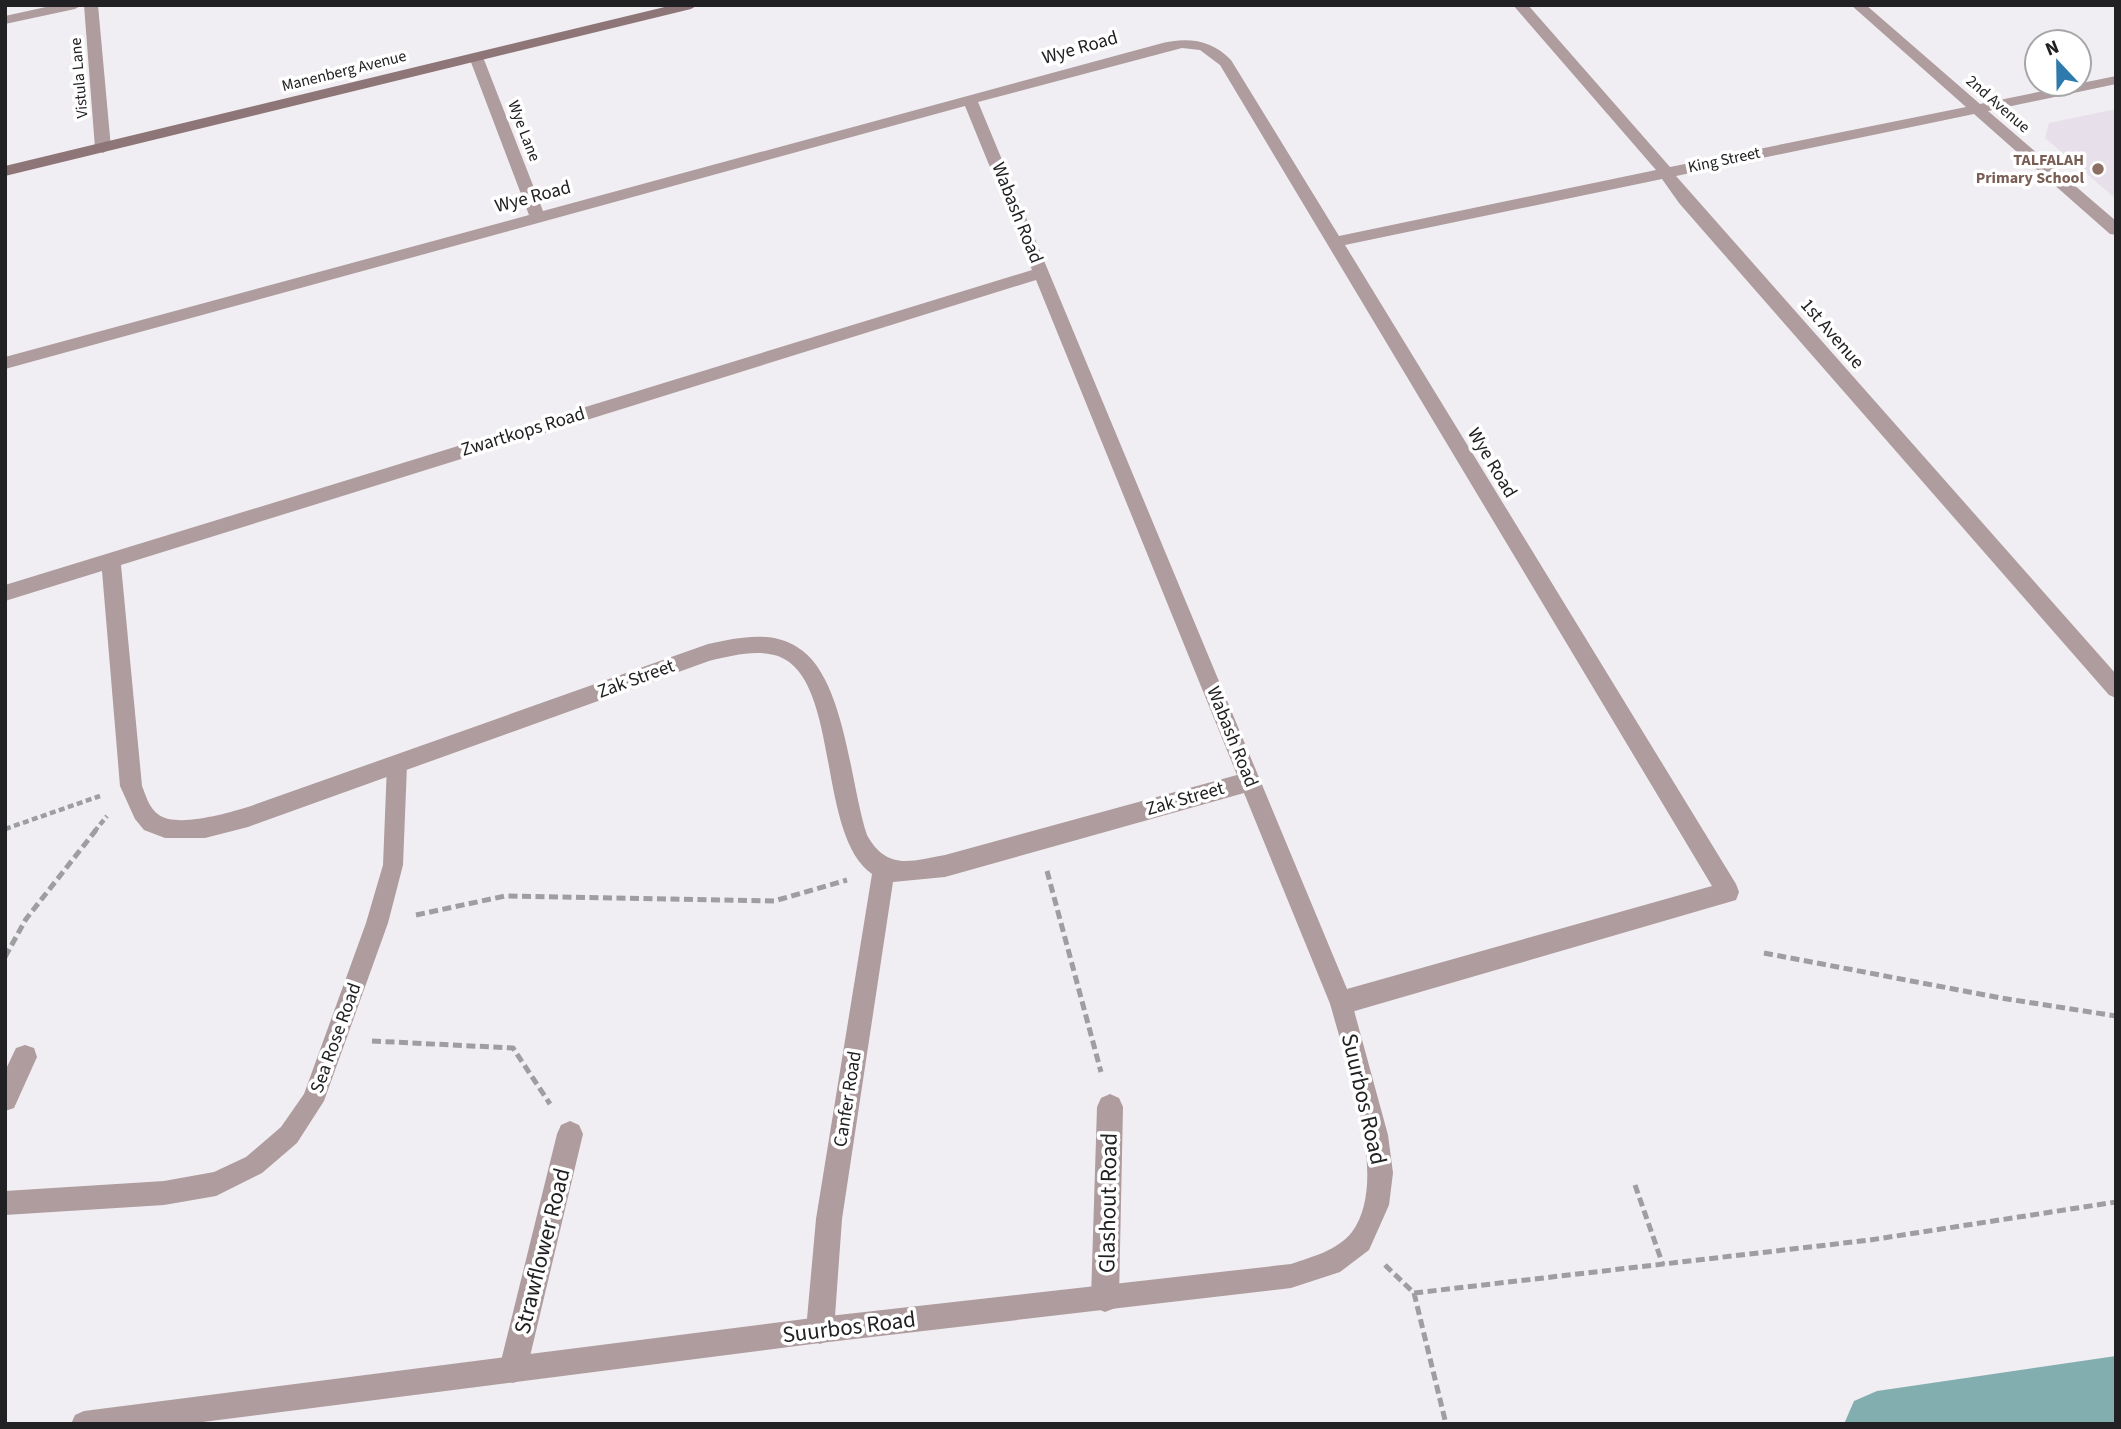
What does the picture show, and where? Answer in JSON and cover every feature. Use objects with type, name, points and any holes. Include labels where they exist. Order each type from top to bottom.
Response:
[{"type":"street","points":[[5,20],[75,5]]},
{"type":"street","name":"Vistula Lane","points":[[91,5],[103,148]]},
{"type":"street","name":"Manenberg Avenue","points":[[5,171],[691,5]]},
{"type":"street","name":"1st Avenue","points":[[1520,5],[1666,172],[1685,199],[2116,689]]},
{"type":"street","name":"2nd Avenue","points":[[1858,5],[2116,230]]},
{"type":"street","name":"Wye Road","points":[[5,363],[1164,47],[1198,43],[1209,47],[1226,63],[1728,892],[1341,1003]]},
{"type":"street","name":"Wye Lane","points":[[476,57],[538,217]]},
{"type":"street","name":"King Street","points":[[1333,242],[2116,80]]},
{"type":"street","name":"Wabash Road","points":[[970,100],[1341,1003]]},
{"type":"street","name":"Zwartkops Road","points":[[5,593],[1041,273]]},
{"type":"street","name":"Zak Street","points":[[111,559],[131,786],[141,813],[162,828],[189,830],[223,823],[397,765],[708,653],[736,647],[766,646],[791,653],[809,671],[822,694],[854,831],[866,854],[884,869],[912,871],[945,866],[1250,781]]},
{"type":"street","name":"Canfer Road","points":[[820,1330],[829,1219],[884,869]]},
{"type":"street","points":[[5,1099],[25,1057]]},
{"type":"street","name":"Glashout Road","points":[[1105,1298],[1110,1107]]},
{"type":"street","name":"Strawflower Road","points":[[513,1369],[570,1134]]},
{"type":"lane","name":"Sea Rose Road","points":[[5,1203],[164,1194],[216,1184],[254,1165],[289,1135],[313,1101],[377,923],[393,865],[397,765]]},
{"type":"lane","name":"Suurbos Road","points":[[84,1424],[820,1330],[1291,1276],[1331,1263],[1360,1241],[1377,1205],[1381,1173],[1376,1135],[1341,1003]]},
{"type":"path","points":[[5,829],[131,786]]},
{"type":"path","points":[[5,957],[26,919],[131,786]]},
{"type":"path","points":[[1039,839],[1110,1107]]},
{"type":"path","points":[[377,923],[505,896],[774,901],[884,869]]},
{"type":"path","points":[[1764,953],[2001,998],[2116,1016]]},
{"type":"path","points":[[336,1039],[513,1048],[570,1134]]},
{"type":"path","points":[[1635,1185],[1663,1265]]},
{"type":"path","points":[[1414,1293],[1870,1240],[2116,1202]]},
{"type":"path","points":[[1360,1241],[1414,1293],[1446,1424]]},
{"type":"shaded area","name":"TALFALAH Primary School","points":[[2116,109],[2116,199],[2045,138],[2049,123]]},
{"type":"waterway","points":[[1877,1424],[2116,1389]]},
{"type":"place","name":"TALFALAH Primary School","points":[[2098,169]]}]
